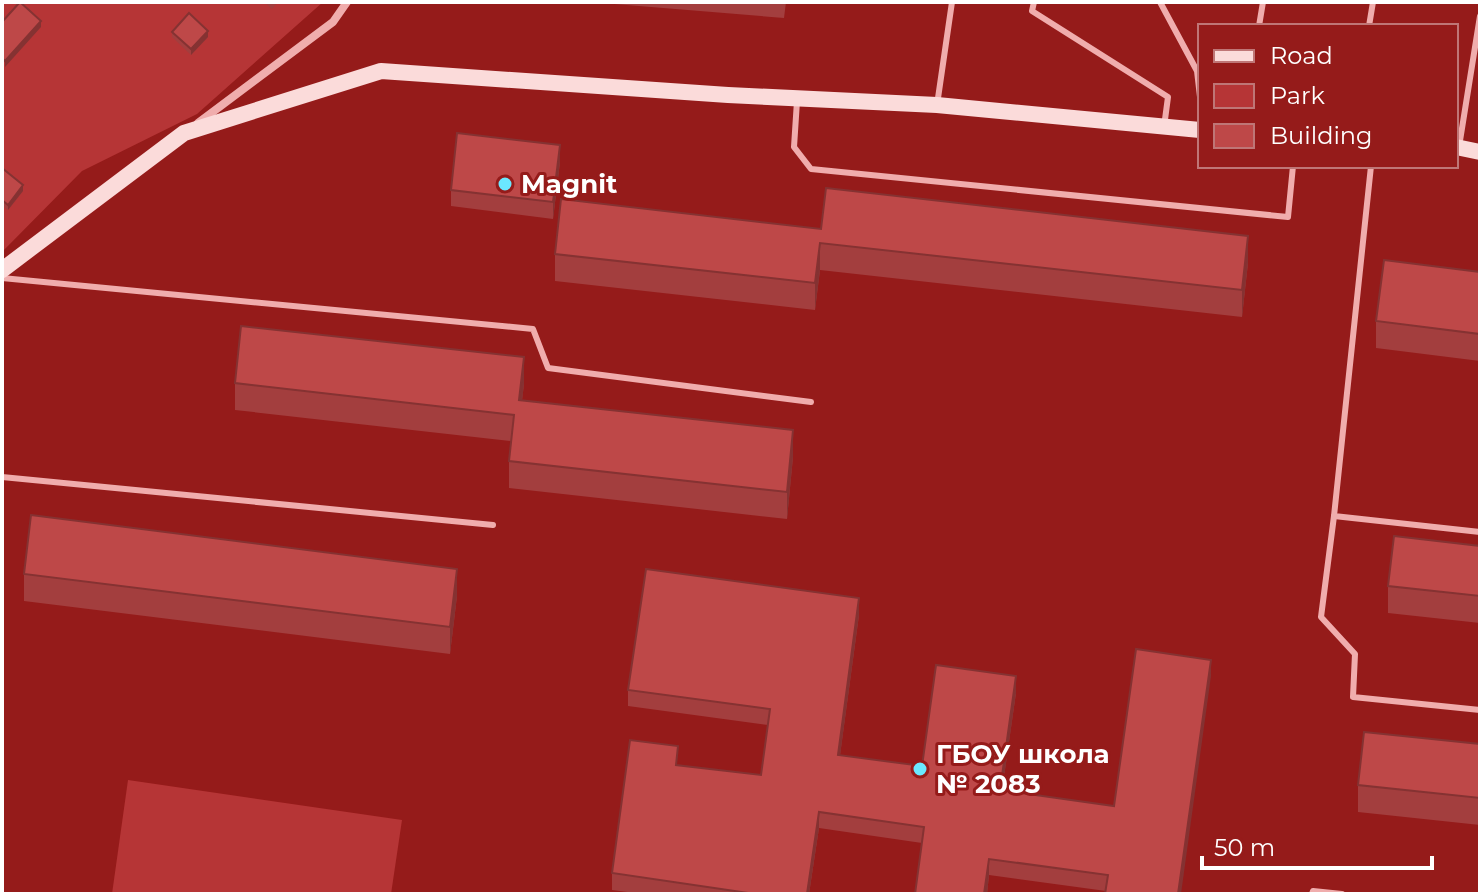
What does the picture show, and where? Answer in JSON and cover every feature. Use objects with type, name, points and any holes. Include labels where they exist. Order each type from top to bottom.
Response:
[{"type":"street","points":[[2,270],[333,22],[347,2]]},
{"type":"street","points":[[184,133],[381,71],[937,105],[1198,130]]},
{"type":"street","points":[[1458,147],[1480,152]]},
{"type":"lane","points":[[937,105],[952,2]]},
{"type":"lane","points":[[1034,2],[1032,11],[1168,97],[1164,128]]},
{"type":"lane","points":[[1160,2],[1197,71],[1198,80]]},
{"type":"lane","points":[[1259,24],[1263,2]]},
{"type":"lane","points":[[1369,24],[1373,2]]},
{"type":"lane","points":[[1458,147],[1480,16]]},
{"type":"lane","points":[[797,98],[794,147],[811,169],[1288,217],[1293,168]]},
{"type":"lane","points":[[1371,168],[1321,617],[1355,654],[1353,697],[1480,710]]},
{"type":"lane","points":[[2,278],[533,329],[548,368],[811,402]]},
{"type":"lane","points":[[2,477],[493,525]]},
{"type":"lane","points":[[1334,516],[1480,532]]},
{"type":"lane","points":[[1312,894],[1313,891],[1342,894]]},
{"type":"green space","points":[[2,2],[323,2],[197,114],[82,171],[2,252]]},
{"type":"green space","points":[[128,780],[402,820],[391,894],[112,894]]},
{"type":"building","points":[[20,2],[41,21],[5,61],[2,58],[2,22]]},
{"type":"building","points":[[189,13],[208,31],[191,49],[172,32]]},
{"type":"building","name":"Magnit","points":[[457,133],[560,145],[553,202],[451,190]]},
{"type":"building","points":[[2,168],[23,185],[8,205],[2,200]]},
{"type":"building","points":[[826,188],[1248,236],[1242,290],[820,243],[815,283],[555,254],[561,199],[821,229]]},
{"type":"building","points":[[1384,260],[1480,272],[1480,334],[1376,321]]},
{"type":"building","points":[[241,326],[524,357],[519,400],[793,430],[787,492],[509,461],[514,415],[235,383]]},
{"type":"building","points":[[31,515],[457,569],[450,627],[24,574]]},
{"type":"building","points":[[1394,536],[1480,546],[1480,596],[1388,586]]},
{"type":"building","points":[[646,569],[859,598],[838,755],[922,766],[936,665],[1016,676],[1000,790],[1114,806],[1136,649],[1211,660],[1178,894],[1105,894],[1108,875],[989,859],[984,894],[915,894],[924,827],[819,812],[807,894],[755,894],[612,873],[630,740],[678,746],[676,765],[761,775],[770,709],[628,690]]},
{"type":"building","points":[[1364,732],[1480,744],[1480,798],[1358,785]]},
{"type":"place","name":"Magnit","points":[[505,184]]},
{"type":"place","name":"ГБОУ школа № 2083","points":[[920,769]]}]
